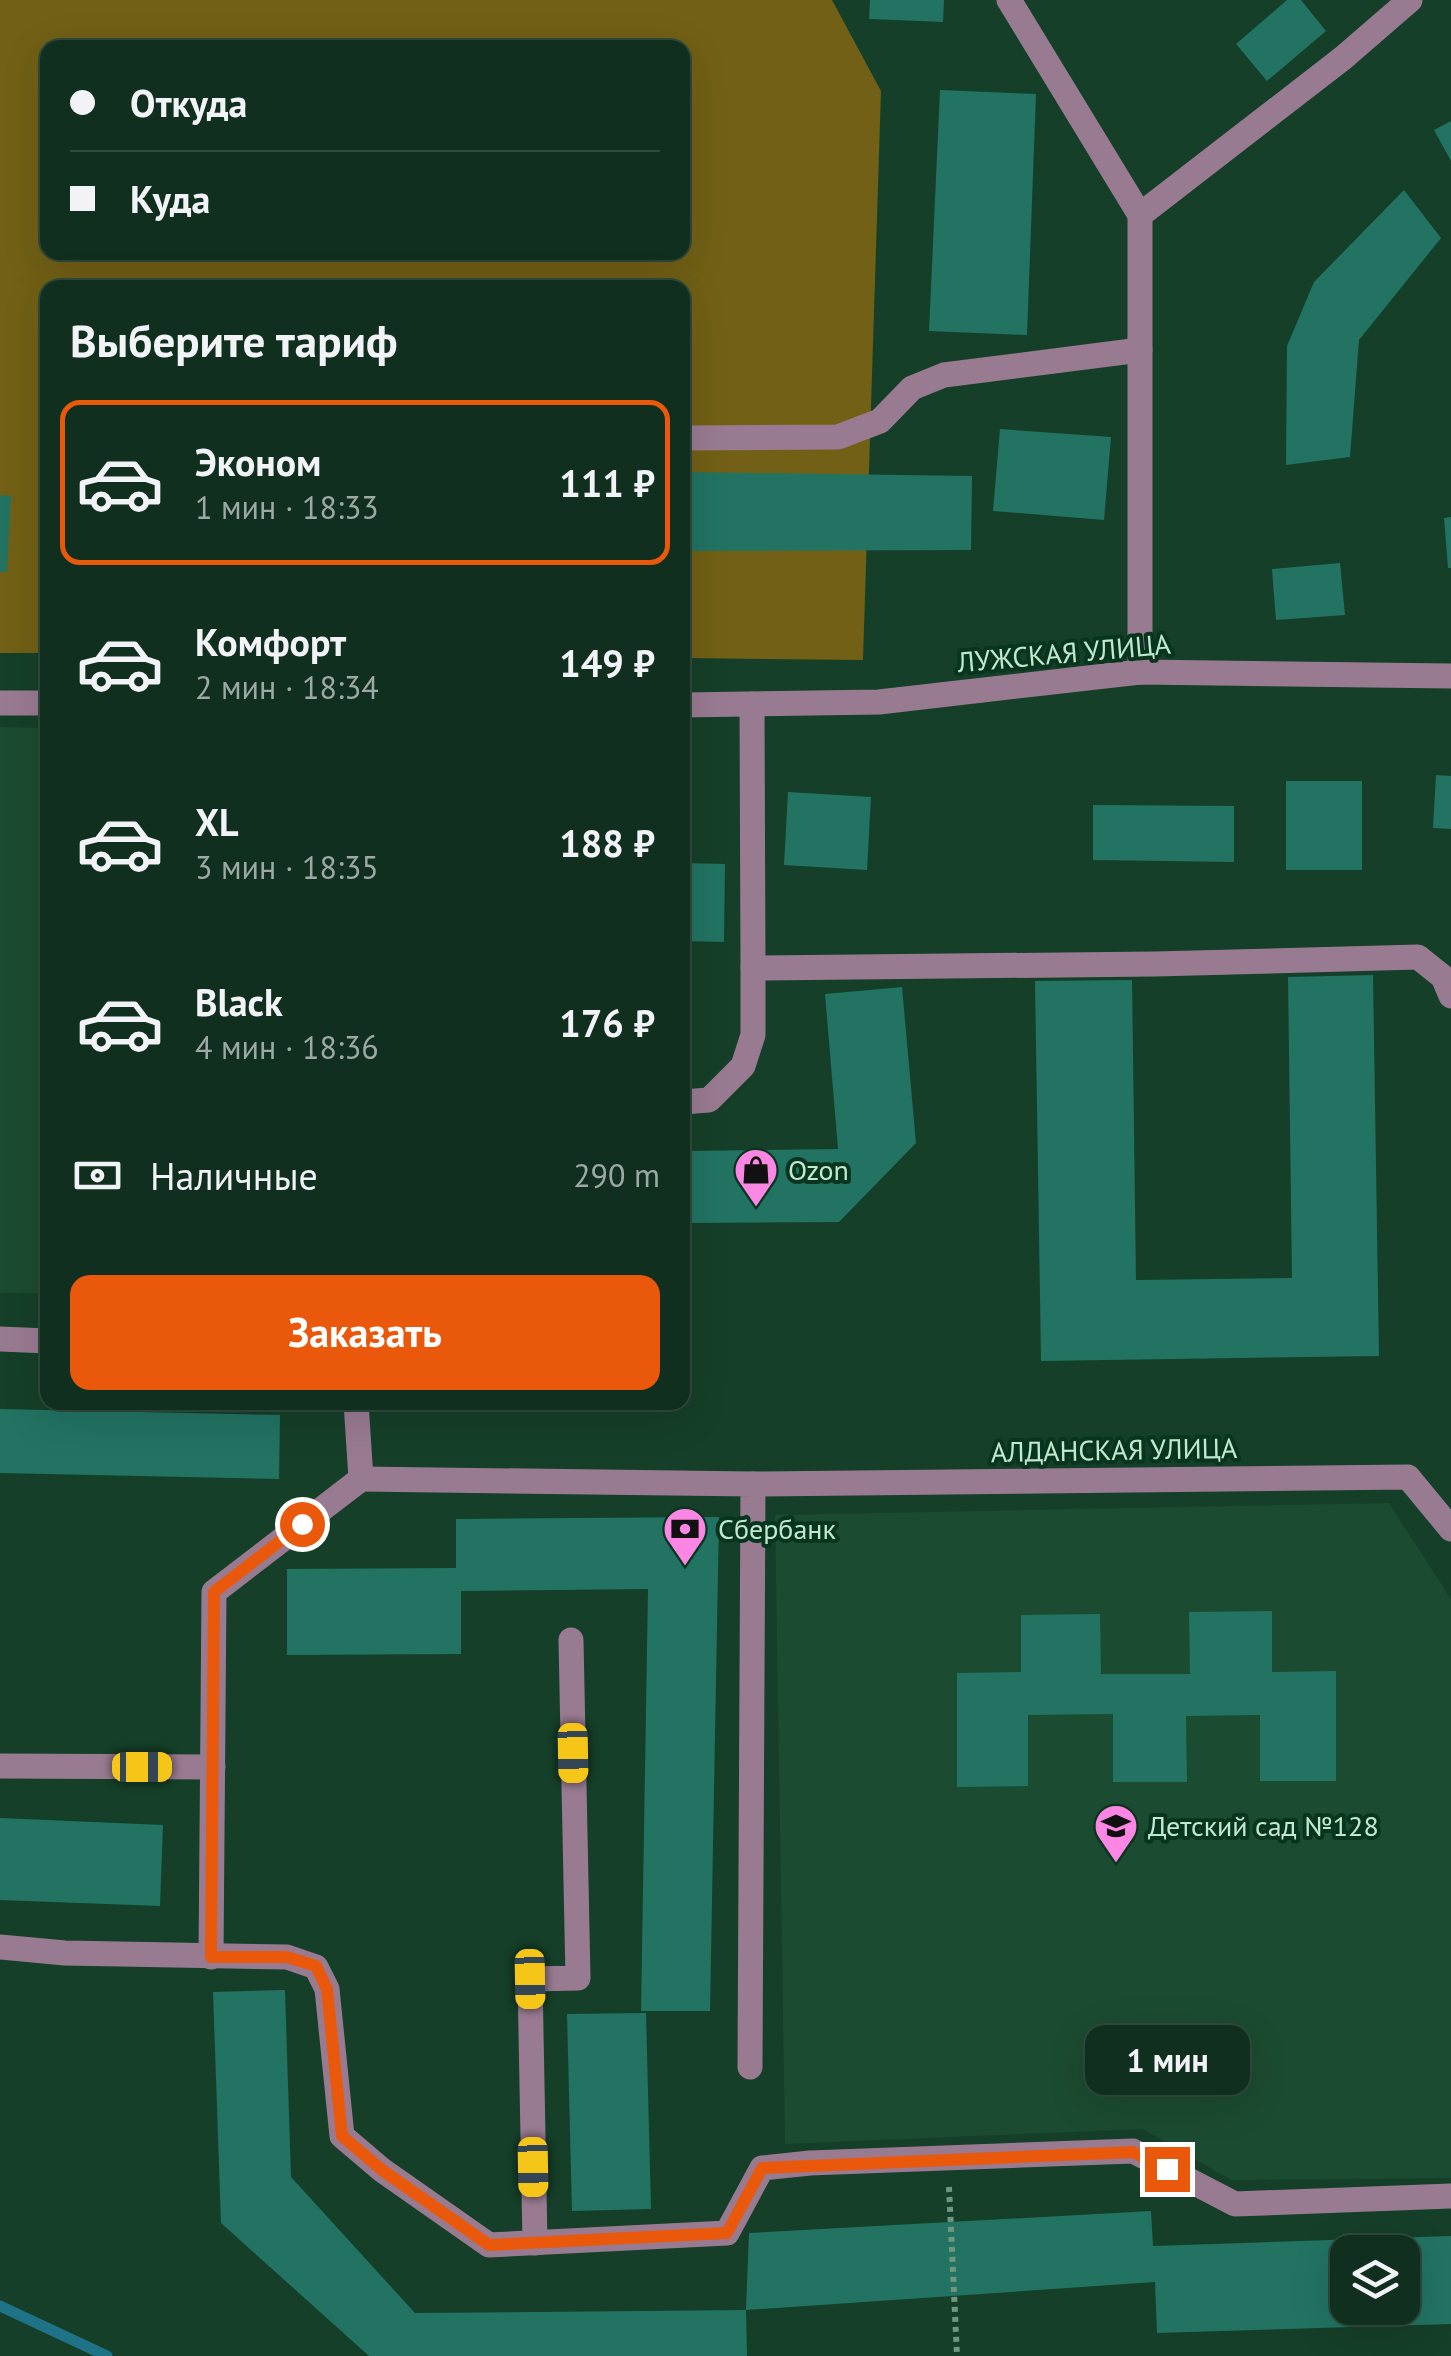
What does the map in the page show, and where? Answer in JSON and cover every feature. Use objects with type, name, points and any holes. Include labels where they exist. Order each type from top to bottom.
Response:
[{"type":"street","points":[[1009,0],[1140,215],[1140,672]]},
{"type":"street","points":[[1140,215],[1343,58],[1410,0]]},
{"type":"street","points":[[690,438],[838,437],[880,421],[912,388],[944,375],[1140,350]]},
{"type":"street","name":"ЛУЖСКАЯ УЛИЦА","points":[[690,705],[879,702],[1140,672],[1451,676]]},
{"type":"street","points":[[0,703],[40,704]]},
{"type":"street","points":[[690,1101],[708,1100],[743,1066],[753,1035],[752,704]]},
{"type":"street","points":[[752,968],[1418,957],[1443,977],[1451,996]]},
{"type":"street","points":[[0,1339],[40,1341]]},
{"type":"street","points":[[357,1410],[361,1479]]},
{"type":"street","name":"АЛДАНСКАЯ УЛИЦА","points":[[752,1484],[1408,1477],[1451,1529]]},
{"type":"street","points":[[211,1957],[214,1592],[361,1479],[752,1484],[750,2067]]},
{"type":"street","points":[[534,2242],[530,1979],[578,1978],[571,1640]]},
{"type":"street","points":[[0,1766],[213,1767]]},
{"type":"street","points":[[0,1947],[64,1954],[287,1957],[316,1966],[327,1989],[342,2136],[382,2170],[489,2245],[727,2233],[762,2168],[948,2158],[1133,2152],[1235,2204],[1451,2196]]},
{"type":"path","points":[[948,2158],[957,2356]]},
{"type":"shaded area","points":[[0,0],[832,0],[881,91],[863,660],[690,658],[690,280],[40,280],[40,653],[0,653]]},
{"type":"shaded area","points":[[0,727],[40,728],[40,1293],[0,1293]]},
{"type":"shaded area","name":"Детский сад №128","points":[[1389,1503],[1451,1599],[1451,2178],[1231,2180],[1143,2129],[785,2144],[775,1515]]},
{"type":"building","points":[[870,0],[944,0],[943,22],[869,19]]},
{"type":"building","points":[[1287,0],[1301,0],[1326,31],[1267,81],[1236,44]]},
{"type":"building","points":[[940,90],[1036,94],[1027,335],[929,331]]},
{"type":"building","points":[[1451,121],[1451,161],[1434,130]]},
{"type":"building","points":[[1404,190],[1441,238],[1359,340],[1350,457],[1286,465],[1287,346],[1314,282]]},
{"type":"building","points":[[1000,429],[1111,437],[1104,520],[993,511]]},
{"type":"building","points":[[690,472],[972,476],[971,550],[690,551]]},
{"type":"building","points":[[0,495],[11,496],[7,572],[0,572]]},
{"type":"building","points":[[1451,517],[1451,568],[1448,568],[1444,518]]},
{"type":"building","points":[[1340,563],[1345,615],[1276,620],[1272,569]]},
{"type":"building","points":[[1436,775],[1451,776],[1451,829],[1433,828]]},
{"type":"building","points":[[1286,781],[1362,781],[1362,870],[1286,870]]},
{"type":"building","points":[[788,792],[871,797],[867,870],[784,865]]},
{"type":"building","points":[[1093,805],[1234,806],[1234,862],[1093,860]]},
{"type":"building","points":[[690,863],[725,864],[724,942],[690,941]]},
{"type":"building","points":[[1373,975],[1379,1356],[1041,1361],[1035,981],[1132,980],[1136,1280],[1292,1278],[1288,977]]},
{"type":"building","points":[[902,987],[916,1143],[839,1222],[690,1223],[690,1151],[838,1149],[825,994]]},
{"type":"building","points":[[0,1409],[280,1415],[279,1479],[0,1473]]},
{"type":"building","points":[[719,1517],[710,2011],[641,2011],[648,1589],[461,1591],[461,1654],[287,1655],[287,1569],[456,1568],[456,1519]]},
{"type":"building","points":[[1272,1611],[1272,1672],[1336,1671],[1336,1781],[1260,1781],[1260,1715],[1186,1716],[1187,1782],[1113,1782],[1113,1714],[1028,1715],[1028,1786],[957,1787],[957,1673],[1021,1672],[1021,1615],[1100,1614],[1101,1674],[1190,1674],[1189,1612]]},
{"type":"building","points":[[0,1818],[163,1825],[160,1906],[0,1900]]},
{"type":"building","points":[[285,1990],[291,2177],[415,2313],[746,2310],[747,2356],[369,2356],[221,2223],[213,1992]]},
{"type":"building","points":[[646,2013],[651,2209],[572,2211],[567,2014]]},
{"type":"building","points":[[1151,2211],[1153,2246],[1330,2240],[1330,2325],[1418,2325],[1157,2333],[1155,2282],[746,2310],[749,2233]]},
{"type":"building","points":[[1451,2236],[1451,2324],[1420,2325],[1420,2237]]},
{"type":"waterway","points":[[0,2306],[107,2356]]},
{"type":"place","name":"Ozon","points":[[756,1208]]},
{"type":"place","name":"Сбербанк","points":[[685,1567]]},
{"type":"place","name":"Детский сад №128","points":[[1116,1864]]},
{"type":"route","points":[[302,1524],[214,1592],[211,1957],[287,1957],[316,1966],[327,1989],[342,2136],[382,2170],[489,2245],[727,2233],[762,2168],[1133,2152],[1167,2169]]}]
